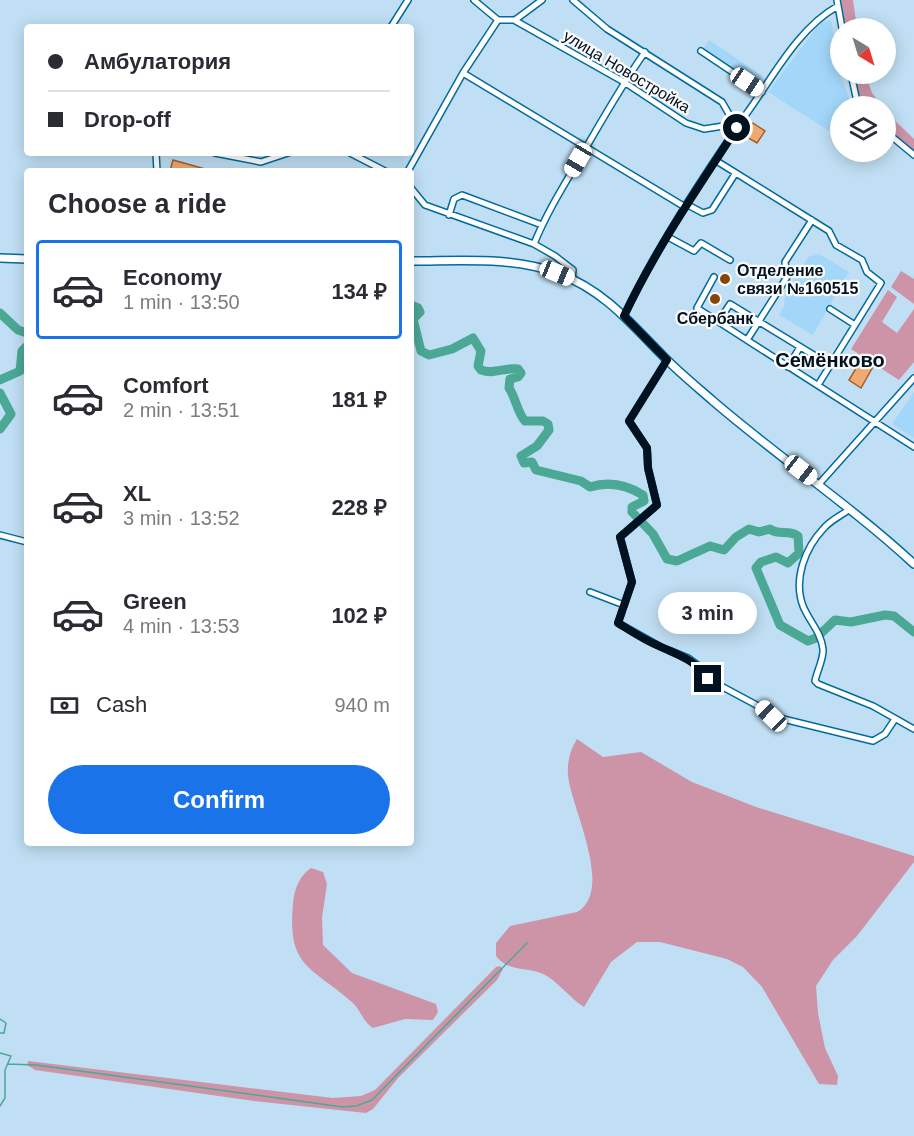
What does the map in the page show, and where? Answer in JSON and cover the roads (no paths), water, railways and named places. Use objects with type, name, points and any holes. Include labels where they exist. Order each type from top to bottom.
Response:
[{"type":"street","points":[[393,24],[408,0]]},
{"type":"street","points":[[410,168],[463,73],[498,20],[474,0]]},
{"type":"street","points":[[514,20],[542,0]]},
{"type":"street","name":"улица Новостройка","points":[[573,0],[607,29],[722,102],[737,128]]},
{"type":"street","points":[[838,3],[840,18]]},
{"type":"street","points":[[624,316],[640,283],[685,205],[715,160],[762,92],[817,21],[838,3]]},
{"type":"street","name":"улица Новостройка","points":[[498,20],[514,20],[624,82],[686,123],[704,129],[730,125],[737,128]]},
{"type":"street","points":[[701,51],[762,92]]},
{"type":"street","points":[[534,244],[542,225],[585,149],[624,82],[645,52]]},
{"type":"street","points":[[463,73],[585,149],[703,213],[712,210],[735,174]]},
{"type":"street","points":[[896,140],[914,154]]},
{"type":"street","points":[[230,156],[261,162],[279,156]]},
{"type":"street","points":[[356,156],[379,168]]},
{"type":"street","points":[[715,160],[829,231],[836,245],[862,260],[867,272],[881,283],[818,385]]},
{"type":"street","points":[[414,192],[425,205],[534,244],[573,270],[572,279]]},
{"type":"street","points":[[449,215],[454,199],[462,195],[542,225]]},
{"type":"street","points":[[747,340],[787,277],[785,262],[812,220]]},
{"type":"street","points":[[668,237],[694,251],[701,243],[730,260]]},
{"type":"street","points":[[0,258],[24,259]]},
{"type":"street","points":[[414,261],[488,261],[523,265],[572,279],[591,288],[624,316],[667,360],[714,402],[852,508],[914,564]]},
{"type":"street","points":[[714,277],[697,308],[914,447]]},
{"type":"street","points":[[719,321],[730,304],[830,365]]},
{"type":"street","points":[[830,309],[855,324]]},
{"type":"street","points":[[788,367],[800,347]]},
{"type":"street","points":[[667,360],[629,421],[647,448],[648,468],[657,505],[620,537],[632,582],[618,623],[661,647],[688,658],[699,666],[708,679],[782,721],[873,741],[885,734],[895,718]]},
{"type":"street","points":[[819,484],[914,378]]},
{"type":"street","points":[[852,508],[825,526],[814,541],[801,569],[802,600],[823,650],[815,681],[914,729]]},
{"type":"street","points":[[0,535],[24,541]]},
{"type":"street","points":[[590,592],[624,605]]},
{"type":"waterway","points":[[414,306],[420,312],[414,318]]},
{"type":"waterway","points":[[0,313],[18,330],[24,332]]},
{"type":"waterway","points":[[414,323],[421,351],[429,355],[452,349],[473,338],[481,351],[478,366],[481,370],[491,372],[518,369],[521,373],[518,377],[510,379],[509,388],[520,413],[525,421],[543,421],[548,424],[549,430],[537,446],[521,456],[524,463],[532,462],[536,470],[581,481],[590,487],[604,484],[618,485],[643,495],[644,501],[632,507],[632,512],[653,534],[667,559],[677,561],[710,546],[724,550],[736,537],[749,529],[759,532],[770,529],[795,534],[798,536],[799,553],[788,563],[776,557],[761,562],[756,568],[780,625],[808,641],[816,638],[835,620],[851,622],[885,615],[894,616],[914,632]]},
{"type":"waterway","points":[[0,380],[20,371],[24,349]]},
{"type":"waterway","points":[[0,393],[11,414],[0,429]]},
{"type":"waterway","points":[[8,1064],[36,1065],[343,1107],[356,1106],[372,1100],[527,943]]},
{"type":"waterway","points":[[0,1019],[6,1023],[4,1033],[0,1033]]},
{"type":"waterway","points":[[0,1053],[11,1056],[5,1070],[5,1098],[0,1106]]},
{"type":"place","name":"Отделение связи №160515","points":[[725,279]]},
{"type":"place","name":"Сбербанк","points":[[715,299]]},
{"type":"district","name":"Семёнково","points":[[830,360]]}]
